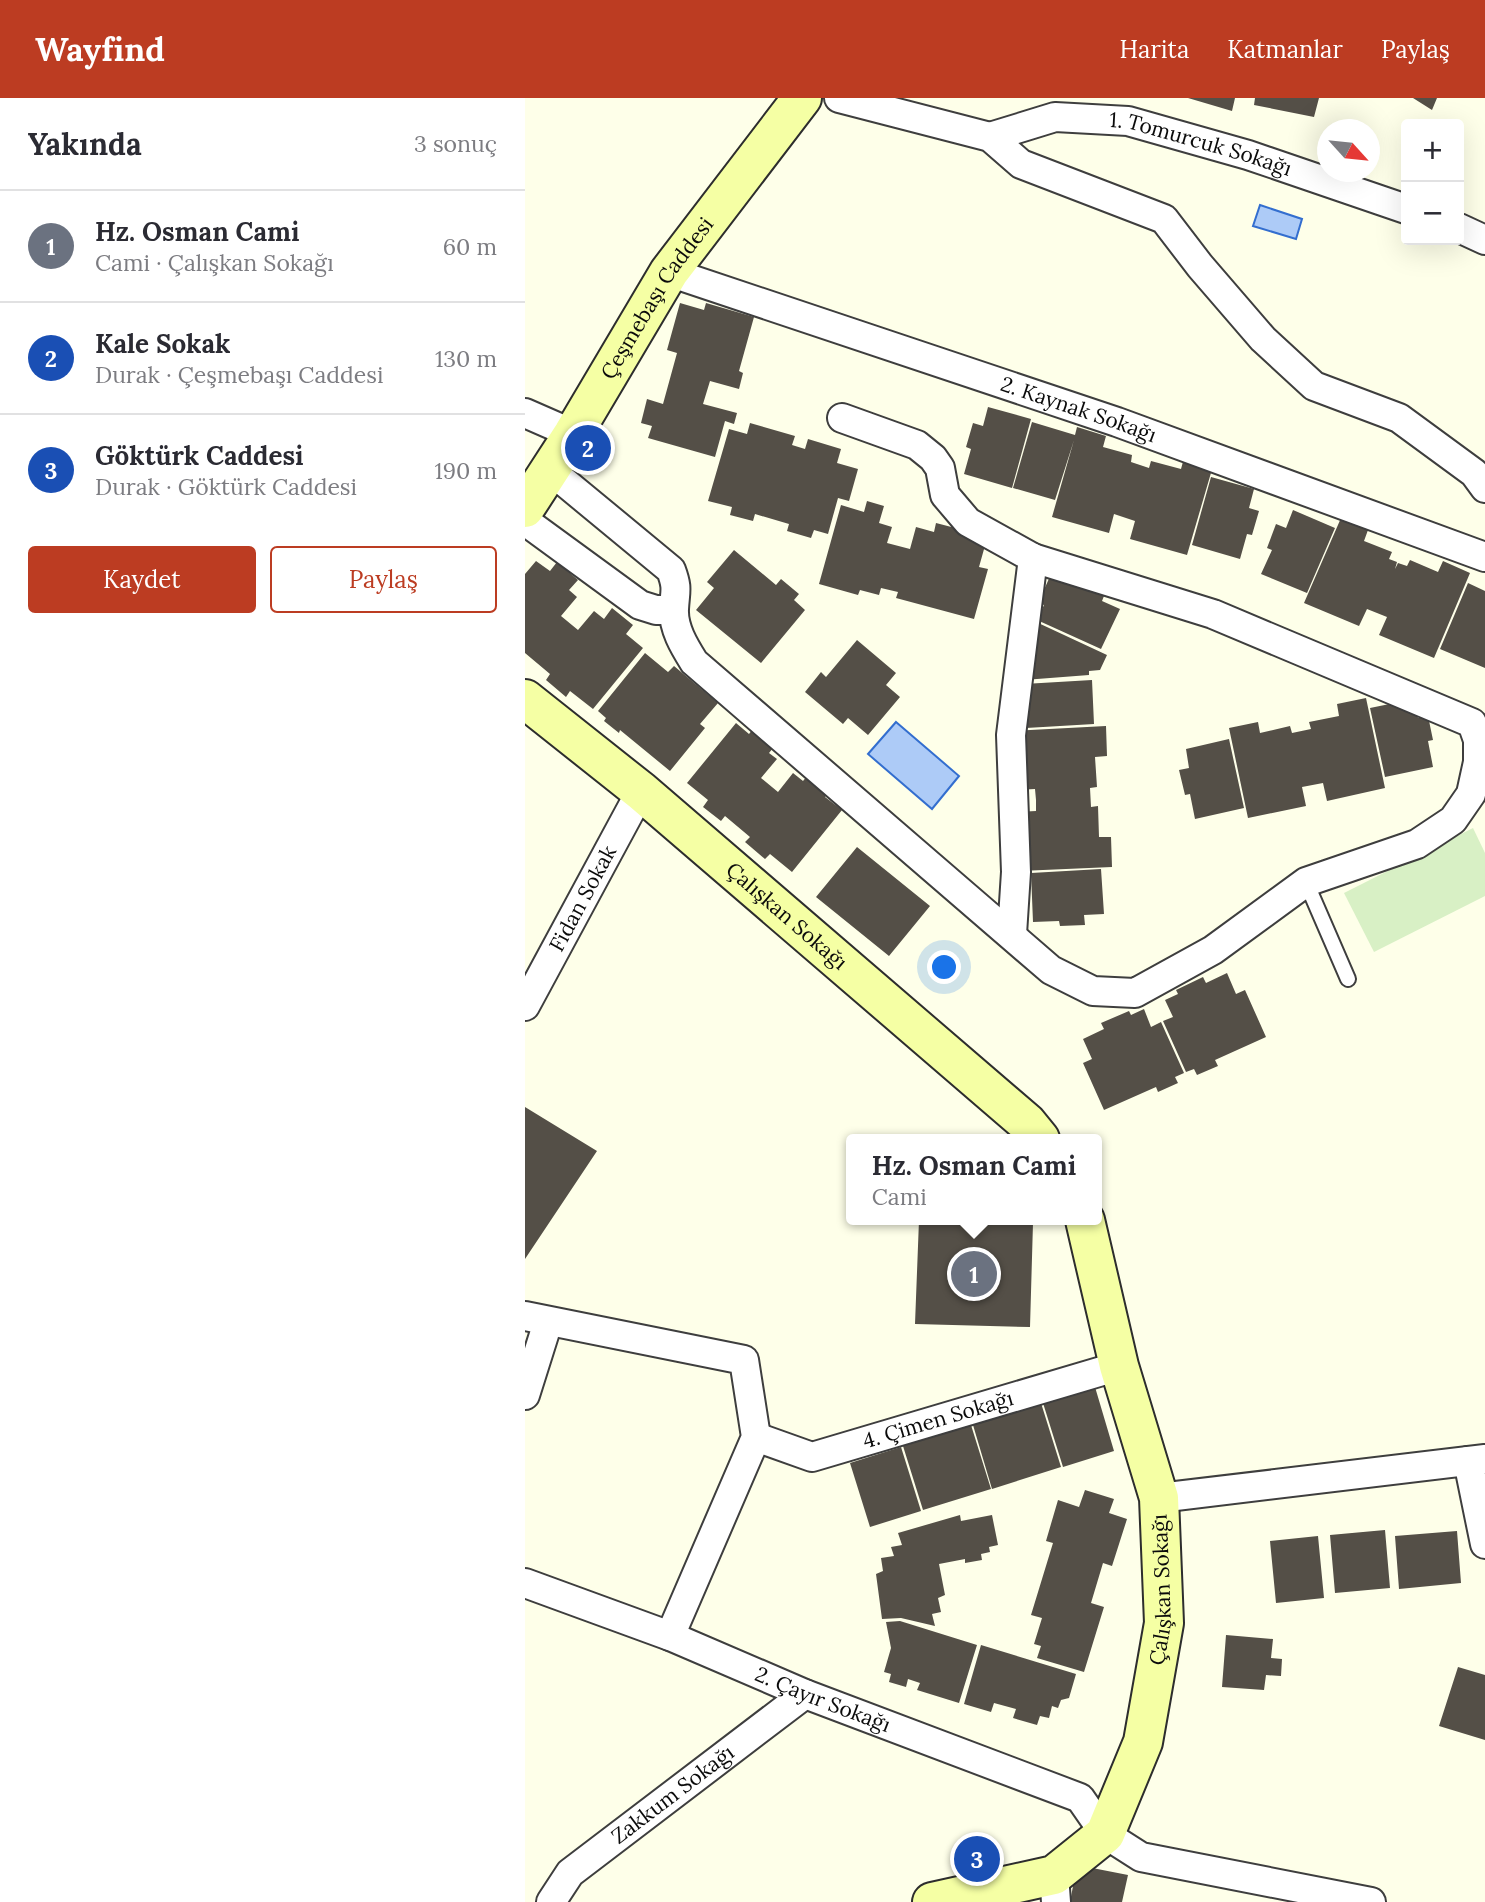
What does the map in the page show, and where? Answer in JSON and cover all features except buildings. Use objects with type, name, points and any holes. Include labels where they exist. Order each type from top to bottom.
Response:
[{"type":"main road","name":"Çeşmebaşı Caddesi","points":[[525,508],[573,434],[669,272],[802,98]]},
{"type":"main road","name":"Çalışkan Sokağı","points":[[525,699],[641,791],[1027,1123],[1035,1134]]},
{"type":"main road","name":"Çalışkan Sokağı","points":[[1086,1225],[1119,1366],[1159,1498],[1164,1623],[1143,1742],[1105,1835]]},
{"type":"main road","points":[[932,1902],[1055,1888],[1105,1835]]},
{"type":"street","points":[[839,98],[990,137],[1021,164],[1164,219],[1200,266],[1263,339],[1314,386],[1399,418],[1474,473],[1485,488]]},
{"type":"street","name":"1. Tomurcuk Sokağı","points":[[990,137],[1055,117],[1128,121],[1248,155],[1401,207]]},
{"type":"street","points":[[1464,230],[1485,240]]},
{"type":"street","name":"2. Kaynak Sokağı","points":[[669,272],[1117,422],[1485,557]]},
{"type":"street","points":[[525,413],[573,434]]},
{"type":"street","points":[[550,470],[671,570],[678,589],[673,610],[680,641],[694,662],[1051,970],[1093,991],[1135,993],[1213,950],[1306,882],[1417,844],[1453,820],[1471,794],[1478,762],[1478,726],[1213,614],[1033,558],[968,522],[945,495],[940,468],[933,458],[917,445],[842,418]]},
{"type":"street","points":[[525,521],[641,605],[656,610],[673,610]]},
{"type":"street","points":[[1012,934],[1016,872],[1011,736],[1033,558]]},
{"type":"street","name":"Fidan Sokak","points":[[525,1006],[641,791]]},
{"type":"street","points":[[525,1395],[536,1319],[744,1360],[756,1437],[670,1636]]},
{"type":"street","name":"4. Çimen Sokağı","points":[[756,1437],[812,1457],[1119,1366]]},
{"type":"street","points":[[1159,1498],[1476,1460],[1485,1544]]},
{"type":"street","name":"2. Çayır Sokağı","points":[[525,1583],[670,1636],[805,1694],[1080,1798],[1105,1835]]},
{"type":"street","name":"Zakkum Sokağı","points":[[551,1902],[570,1873],[805,1694]]},
{"type":"street","points":[[1105,1835],[1141,1857],[1371,1902]]},
{"type":"lane","points":[[1306,882],[1348,979]]},
{"type":"green space","points":[[1473,828],[1485,853],[1485,896],[1374,952],[1344,893]]},
{"type":"water","points":[[1260,205],[1302,219],[1296,239],[1253,226]]},
{"type":"water","points":[[896,722],[959,776],[932,809],[868,754]]},
{"type":"place","name":"Kale Sokak","points":[[588,448]]},
{"type":"place","name":"Hz. Osman Cami","points":[[974,1274]]},
{"type":"place","name":"Göktürk Caddesi","points":[[977,1859]]}]
